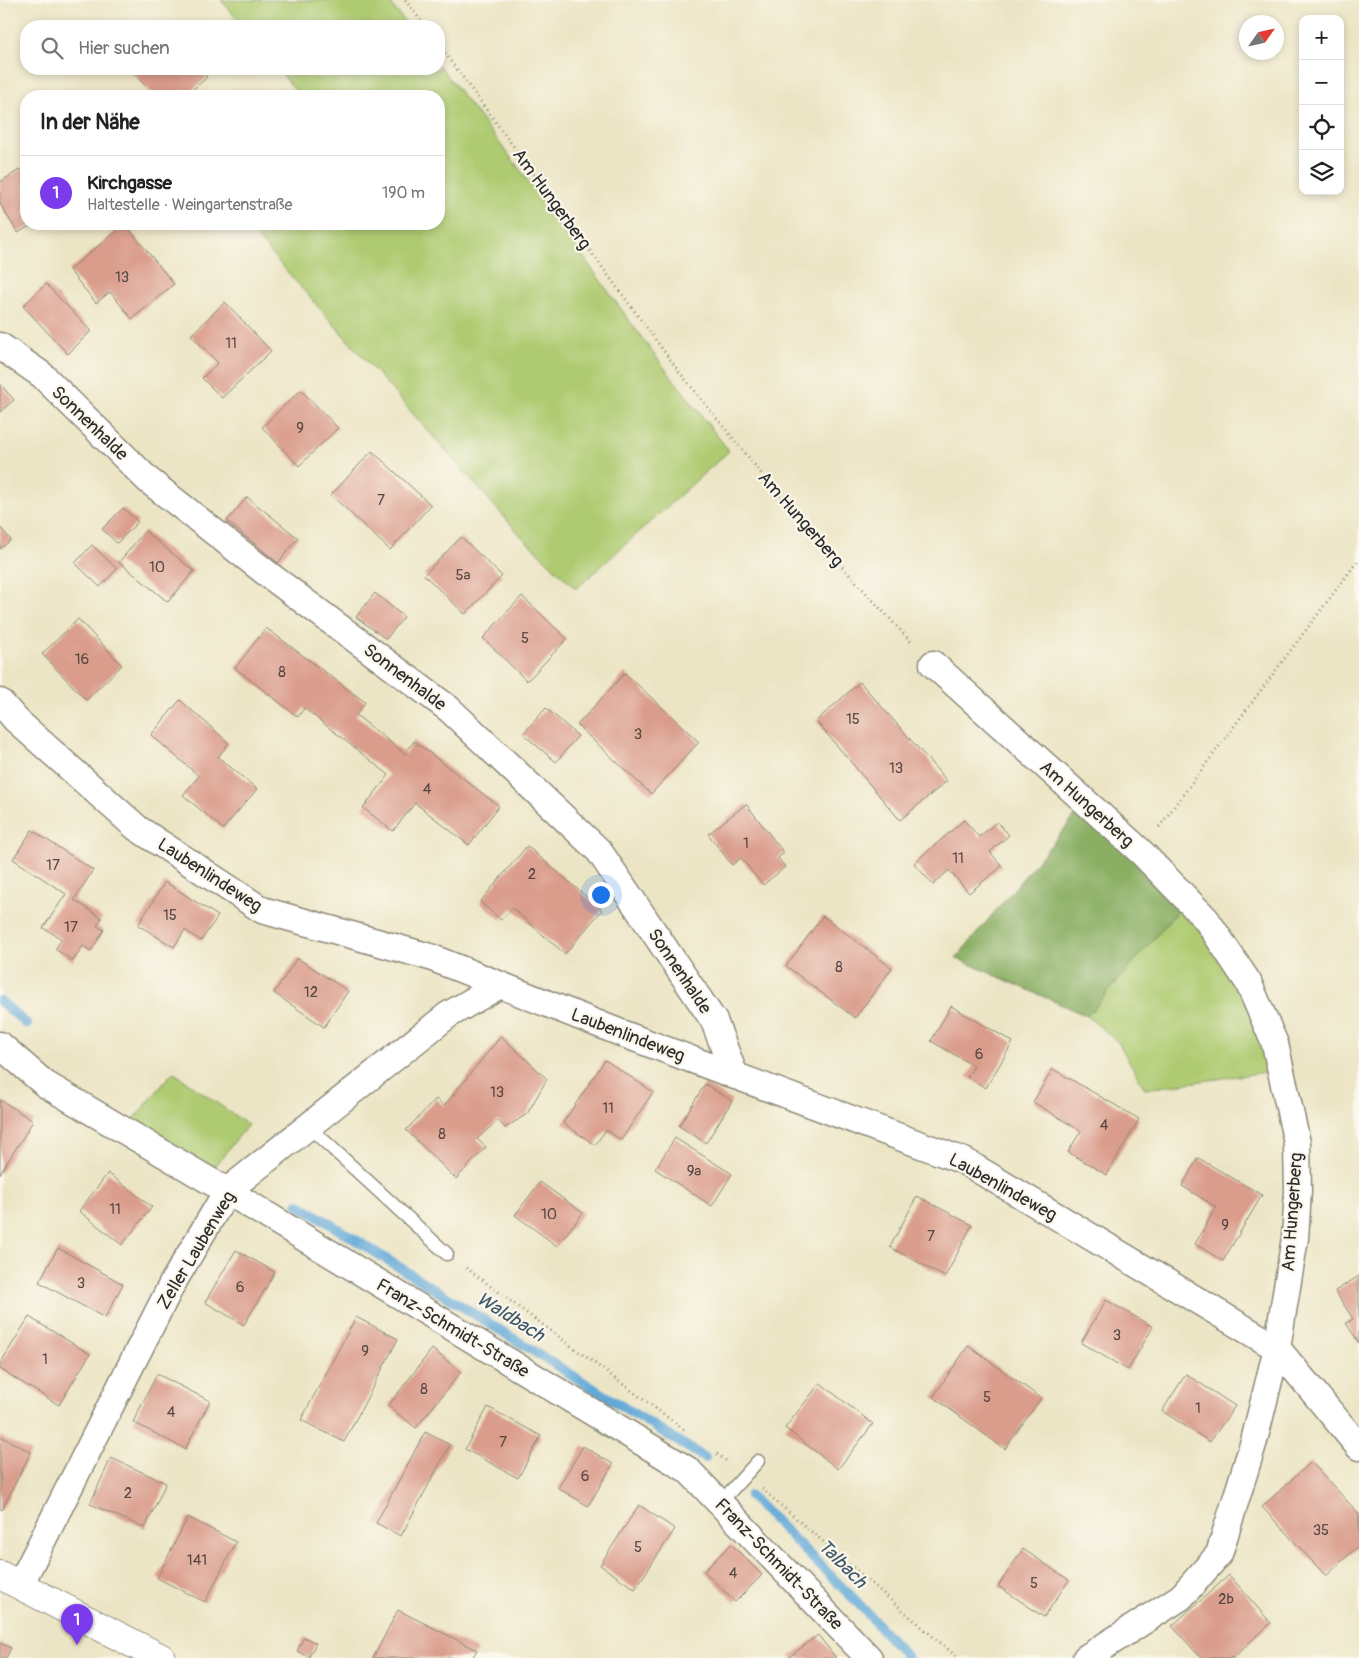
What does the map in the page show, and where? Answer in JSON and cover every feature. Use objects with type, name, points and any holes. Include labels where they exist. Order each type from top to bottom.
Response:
[{"type":"street","name":"Sonnenhalde","points":[[0,346],[42,375],[148,480],[269,575],[449,710],[599,851],[714,1021],[736,1076]]},
{"type":"street","name":"Am Hungerberg","points":[[932,664],[1141,852],[1206,919],[1248,982],[1275,1044],[1297,1143],[1298,1191],[1295,1238],[1277,1348],[1254,1441],[1219,1554],[1181,1597],[1086,1658]]},
{"type":"street","name":"Laubenlindeweg","points":[[0,702],[16,720],[137,828],[262,910],[430,958],[626,1035],[964,1161],[1277,1348],[1359,1447]]},
{"type":"street","name":"Zeller Laubenweg","points":[[10,1580],[172,1284],[227,1191],[448,1016],[500,985]]},
{"type":"street","name":"Franz-Schmidt-Straße","points":[[0,1045],[45,1084],[227,1191],[688,1470],[869,1658]]},
{"type":"street","points":[[10,1580],[161,1658]]},
{"type":"lane","points":[[308,1126],[447,1254]]},
{"type":"lane","points":[[720,1503],[758,1461]]},
{"type":"path","points":[[405,0],[420,20]]},
{"type":"path","name":"Am Hungerberg","points":[[445,53],[677,369],[799,520],[932,664]]},
{"type":"path","points":[[1141,852],[1359,559]]},
{"type":"green space","points":[[221,0],[388,0],[403,20],[238,20]]},
{"type":"green space","points":[[445,73],[515,163],[653,353],[729,451],[576,589],[522,537],[250,230],[445,230],[445,90],[295,90],[283,75],[445,75]]},
{"type":"green space","points":[[1082,808],[1183,905],[1087,1016],[956,958]]},
{"type":"green space","points":[[1183,905],[1241,989],[1274,1071],[1145,1089],[1118,1042],[1087,1016]]},
{"type":"green space","points":[[173,1072],[248,1125],[210,1172],[130,1124]]},
{"type":"building","points":[[135,75],[205,75],[207,77],[193,90],[149,90]]},
{"type":"building","points":[[20,170],[20,230],[23,230],[18,233],[0,204],[0,182]]},
{"type":"building","points":[[118,230],[130,230],[174,284],[132,319],[110,292],[96,303],[69,270]]},
{"type":"building","points":[[46,284],[91,331],[68,354],[23,306]]},
{"type":"building","points":[[225,302],[271,351],[222,398],[202,378],[218,363],[191,335]]},
{"type":"building","points":[[0,384],[14,400],[0,412]]},
{"type":"building","points":[[301,390],[338,428],[299,466],[262,427]]},
{"type":"building","points":[[372,451],[431,505],[390,550],[331,495]]},
{"type":"building","points":[[247,497],[298,538],[278,563],[227,521]]},
{"type":"building","points":[[123,508],[138,522],[117,543],[102,529]]},
{"type":"building","points":[[0,527],[11,540],[0,549]]},
{"type":"building","points":[[145,531],[194,571],[168,602],[119,562]]},
{"type":"building","points":[[461,537],[502,576],[465,614],[424,575]]},
{"type":"building","points":[[92,545],[117,569],[100,587],[75,563]]},
{"type":"building","points":[[375,593],[404,617],[386,639],[356,617]]},
{"type":"building","points":[[522,596],[567,639],[527,681],[483,638]]},
{"type":"building","points":[[78,619],[122,665],[86,700],[42,654]]},
{"type":"building","points":[[266,628],[365,702],[356,715],[405,754],[414,741],[499,806],[469,845],[415,803],[393,831],[363,808],[389,775],[304,708],[298,717],[235,668]]},
{"type":"building","points":[[625,673],[699,742],[651,794],[577,725]]},
{"type":"building","points":[[860,682],[947,781],[900,820],[816,721]]},
{"type":"building","points":[[180,700],[229,743],[218,757],[257,789],[223,829],[183,795],[199,776],[151,735]]},
{"type":"building","points":[[546,708],[578,736],[556,762],[523,734]]},
{"type":"building","points":[[746,804],[784,853],[778,858],[785,867],[763,885],[741,858],[732,865],[708,834]]},
{"type":"building","points":[[964,820],[979,837],[997,822],[1009,835],[990,852],[1002,866],[969,893],[949,870],[933,885],[914,863]]},
{"type":"building","points":[[32,830],[93,870],[74,900],[102,918],[97,926],[104,930],[91,951],[83,946],[73,961],[55,949],[62,939],[43,928],[66,894],[13,859]]},
{"type":"building","points":[[527,846],[602,910],[565,954],[512,908],[501,920],[480,902]]},
{"type":"building","points":[[165,882],[218,916],[201,941],[185,930],[174,947],[138,925]]},
{"type":"building","points":[[823,916],[892,968],[855,1018],[786,966]]},
{"type":"building","points":[[297,958],[348,991],[324,1027],[274,993]]},
{"type":"building","points":[[951,1006],[1013,1042],[986,1088],[967,1077],[974,1066],[931,1041]]},
{"type":"building","points":[[501,1036],[547,1079],[527,1114],[505,1128],[498,1120],[477,1139],[486,1147],[456,1179],[406,1130],[436,1099],[444,1106]]},
{"type":"building","points":[[605,1060],[653,1092],[621,1140],[606,1130],[595,1145],[563,1123]]},
{"type":"building","points":[[1053,1069],[1139,1119],[1107,1175],[1068,1152],[1081,1131],[1033,1102]]},
{"type":"building","points":[[705,1084],[732,1101],[706,1143],[679,1126]]},
{"type":"building","points":[[1,1100],[33,1121],[0,1174],[0,1102]]},
{"type":"building","points":[[675,1138],[732,1174],[712,1206],[655,1169]]},
{"type":"building","points":[[1198,1158],[1262,1195],[1223,1261],[1195,1244],[1216,1207],[1182,1186]]},
{"type":"building","points":[[108,1173],[152,1207],[122,1245],[79,1211]]},
{"type":"building","points":[[540,1182],[583,1213],[557,1246],[515,1215]]},
{"type":"building","points":[[917,1196],[972,1225],[945,1277],[890,1247]]},
{"type":"building","points":[[58,1248],[123,1284],[105,1318],[39,1282]]},
{"type":"building","points":[[236,1250],[275,1272],[244,1325],[205,1302]]},
{"type":"building","points":[[1359,1276],[1359,1343],[1346,1323],[1353,1319],[1335,1291]]},
{"type":"building","points":[[1106,1300],[1153,1327],[1128,1370],[1081,1343]]},
{"type":"building","points":[[29,1317],[90,1354],[59,1405],[0,1369],[0,1364]]},
{"type":"building","points":[[356,1317],[398,1339],[344,1442],[301,1420]]},
{"type":"building","points":[[968,1346],[1041,1398],[1005,1449],[933,1397]]},
{"type":"building","points":[[432,1349],[461,1372],[416,1428],[388,1406]]},
{"type":"building","points":[[157,1374],[210,1401],[185,1449],[133,1422]]},
{"type":"building","points":[[1186,1374],[1235,1406],[1210,1442],[1162,1411]]},
{"type":"building","points":[[820,1383],[873,1424],[838,1469],[785,1428]]},
{"type":"building","points":[[488,1407],[541,1436],[518,1478],[465,1449]]},
{"type":"building","points":[[425,1432],[450,1445],[401,1536],[376,1523]]},
{"type":"building","points":[[0,1436],[31,1452],[2,1510],[0,1509]]},
{"type":"building","points":[[583,1446],[613,1464],[588,1506],[558,1488]]},
{"type":"building","points":[[111,1458],[166,1483],[145,1528],[90,1504]]},
{"type":"building","points":[[1311,1462],[1359,1514],[1359,1545],[1326,1576],[1262,1507]]},
{"type":"building","points":[[639,1505],[675,1529],[635,1589],[600,1565]]},
{"type":"building","points":[[188,1517],[236,1542],[205,1602],[157,1578]]},
{"type":"building","points":[[731,1544],[762,1575],[735,1602],[704,1571]]},
{"type":"building","points":[[1023,1549],[1069,1580],[1044,1617],[998,1586]]},
{"type":"building","points":[[1229,1575],[1271,1623],[1233,1658],[1201,1658],[1172,1626]]},
{"type":"building","points":[[398,1610],[477,1650],[472,1658],[373,1658]]},
{"type":"building","points":[[818,1635],[836,1658],[788,1658]]},
{"type":"building","points":[[304,1637],[316,1643],[309,1657],[297,1651]]},
{"type":"building","points":[[0,1643],[11,1648],[6,1658],[0,1658]]},
{"type":"waterway","name":"Waldbach","points":[[0,1001],[27,1024]]},
{"type":"waterway","name":"Waldbach","points":[[298,1204],[705,1458]]},
{"type":"waterway","name":"Talbach","points":[[750,1496],[857,1602],[908,1658]]},
{"type":"place","name":"Kirchgasse","points":[[77,1645]]}]
